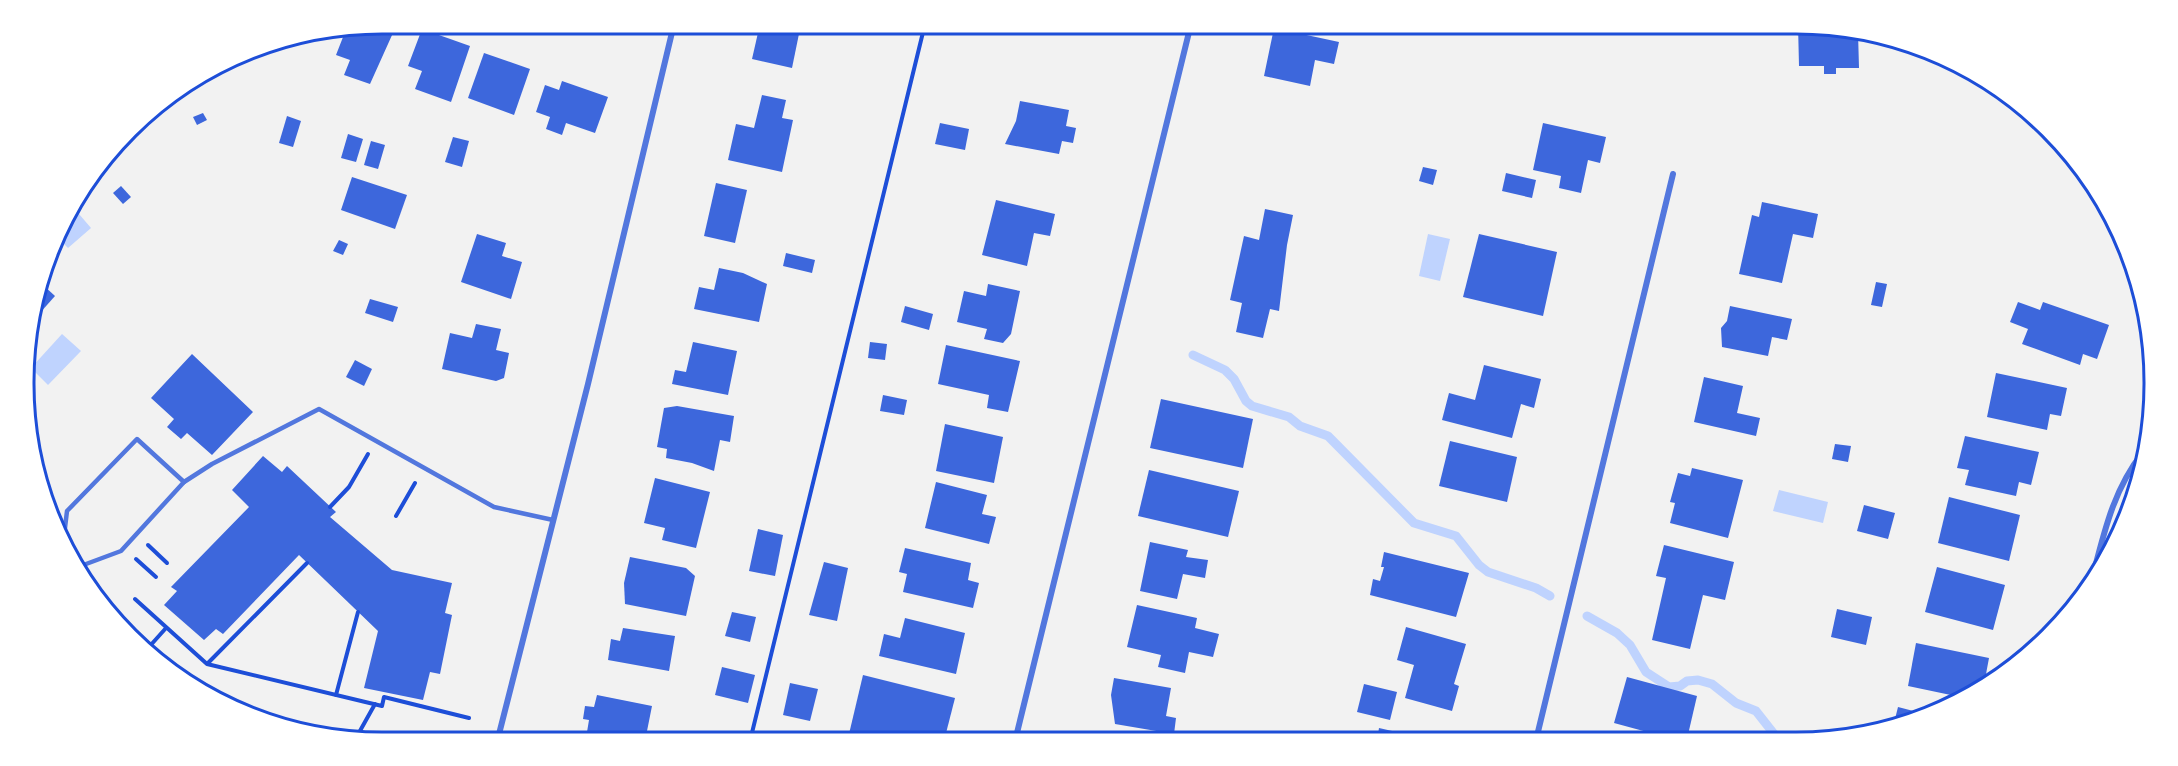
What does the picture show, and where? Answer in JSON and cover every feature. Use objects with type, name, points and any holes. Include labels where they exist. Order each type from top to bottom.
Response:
[{"type":"street","points":[[500,732],[672,34]]},
{"type":"street","points":[[1017,732],[1189,34]]},
{"type":"street","points":[[1538,732],[1674,174]]},
{"type":"street","points":[[2098,555],[2108,517],[2119,489],[2134,463]]},
{"type":"lane","points":[[85,564],[121,551],[184,482],[212,464],[319,409],[494,507],[553,520]]},
{"type":"lane","points":[[65,526],[67,511],[137,439],[184,482]]},
{"type":"path","points":[[752,732],[923,34]]},
{"type":"path","points":[[330,507],[349,488],[376,440]]},
{"type":"path","points":[[396,516],[424,466]]},
{"type":"path","points":[[137,534],[168,563]]},
{"type":"path","points":[[124,548],[156,577]]},
{"type":"path","points":[[207,664],[307,563]]},
{"type":"path","points":[[135,599],[207,664],[382,706],[384,697],[469,718]]},
{"type":"path","points":[[336,695],[358,612]]},
{"type":"path","points":[[152,644],[166,627]]},
{"type":"path","points":[[360,731],[375,704]]},
{"type":"water","points":[[79,214],[91,228],[68,248],[63,244]]},
{"type":"water","points":[[1428,234],[1450,239],[1440,281],[1419,276]]},
{"type":"water","points":[[62,334],[81,351],[48,385],[34,372],[35,364]]},
{"type":"water","points":[[1779,490],[1828,502],[1823,523],[1773,511]]},
{"type":"building","points":[[392,34],[370,84],[344,75],[350,60],[336,55],[343,37]]},
{"type":"building","points":[[420,34],[436,34],[470,46],[451,102],[415,89],[422,71],[408,66]]},
{"type":"building","points":[[758,34],[799,34],[792,68],[752,59]]},
{"type":"building","points":[[1273,34],[1302,34],[1339,42],[1334,64],[1315,60],[1310,86],[1264,76]]},
{"type":"building","points":[[1798,34],[1858,40],[1859,68],[1836,68],[1836,74],[1824,74],[1824,66],[1799,66]]},
{"type":"building","points":[[484,53],[530,69],[514,115],[468,98]]},
{"type":"building","points":[[562,81],[608,97],[595,133],[566,123],[562,135],[546,129],[550,117],[536,112],[545,85],[559,90]]},
{"type":"building","points":[[762,95],[786,100],[782,118],[793,120],[782,172],[728,160],[736,124],[754,128]]},
{"type":"building","points":[[1020,101],[1069,110],[1066,126],[1076,128],[1073,143],[1062,141],[1059,154],[1005,144],[1016,121]]},
{"type":"building","points":[[203,113],[207,120],[197,125],[193,117]]},
{"type":"building","points":[[287,116],[301,121],[293,147],[279,143]]},
{"type":"building","points":[[940,123],[969,129],[965,150],[935,144]]},
{"type":"building","points":[[1543,123],[1606,137],[1600,163],[1588,160],[1581,193],[1559,188],[1561,176],[1533,170]]},
{"type":"building","points":[[348,134],[363,139],[356,162],[341,158]]},
{"type":"building","points":[[453,137],[469,141],[462,167],[445,162]]},
{"type":"building","points":[[371,141],[385,145],[378,169],[364,165]]},
{"type":"building","points":[[1423,167],[1437,170],[1433,185],[1419,181]]},
{"type":"building","points":[[1506,173],[1536,180],[1532,198],[1502,191]]},
{"type":"building","points":[[352,177],[407,195],[395,229],[341,210]]},
{"type":"building","points":[[716,183],[747,190],[735,243],[704,236]]},
{"type":"building","points":[[121,186],[131,197],[123,204],[113,193]]},
{"type":"building","points":[[996,200],[1055,214],[1050,236],[1034,233],[1027,266],[982,255]]},
{"type":"building","points":[[1762,202],[1818,214],[1813,238],[1793,234],[1782,283],[1739,274],[1752,215],[1759,217]]},
{"type":"building","points":[[1265,209],[1293,215],[1279,311],[1270,309],[1263,338],[1236,332],[1242,303],[1230,300],[1244,236],[1259,240]]},
{"type":"building","points":[[477,234],[506,243],[502,256],[522,262],[511,299],[461,282]]},
{"type":"building","points":[[1479,234],[1557,252],[1543,316],[1463,297]]},
{"type":"building","points":[[339,240],[348,244],[343,255],[333,251]]},
{"type":"building","points":[[786,253],[815,260],[812,273],[783,266]]},
{"type":"building","points":[[719,268],[743,273],[767,284],[759,322],[694,309],[699,287],[714,290]]},
{"type":"building","points":[[1876,282],[1887,284],[1882,307],[1871,305]]},
{"type":"building","points":[[988,284],[1020,291],[1011,334],[1003,343],[984,339],[987,329],[957,322],[964,291],[986,296]]},
{"type":"building","points":[[47,289],[55,296],[42,311]]},
{"type":"building","points":[[370,299],[398,307],[393,322],[365,313]]},
{"type":"building","points":[[2018,302],[2040,310],[2043,302],[2109,325],[2097,359],[2083,354],[2080,365],[2022,344],[2028,329],[2010,322]]},
{"type":"building","points":[[905,306],[933,314],[929,330],[901,322]]},
{"type":"building","points":[[1730,306],[1792,319],[1787,340],[1772,337],[1768,356],[1722,347],[1721,328],[1727,321]]},
{"type":"building","points":[[476,324],[501,329],[496,350],[509,353],[504,378],[496,381],[442,369],[450,333],[472,338]]},
{"type":"building","points":[[693,342],[737,351],[728,395],[672,384],[675,370],[686,372]]},
{"type":"building","points":[[870,342],[887,344],[885,360],[868,358]]},
{"type":"building","points":[[946,345],[1020,361],[1008,412],[987,408],[989,395],[938,384]]},
{"type":"building","points":[[192,354],[253,412],[212,455],[187,433],[181,439],[167,427],[174,419],[151,398]]},
{"type":"building","points":[[355,360],[372,369],[364,386],[346,377]]},
{"type":"building","points":[[1484,365],[1541,379],[1534,408],[1521,404],[1512,438],[1442,420],[1449,393],[1475,400]]},
{"type":"building","points":[[1996,373],[2067,388],[2061,416],[2050,414],[2047,430],[1987,417]]},
{"type":"building","points":[[1704,377],[1743,386],[1737,413],[1760,418],[1756,436],[1694,422]]},
{"type":"building","points":[[883,395],[907,400],[904,415],[880,411]]},
{"type":"building","points":[[1161,399],[1253,419],[1243,468],[1150,448]]},
{"type":"building","points":[[677,406],[734,416],[730,442],[720,440],[714,471],[692,463],[666,458],[667,449],[657,447],[664,408]]},
{"type":"building","points":[[945,424],[1003,437],[994,483],[936,471]]},
{"type":"building","points":[[1965,436],[2039,452],[2031,485],[2019,482],[2016,496],[1965,485],[1969,470],[1957,468]]},
{"type":"building","points":[[1450,441],[1517,457],[1507,502],[1439,486]]},
{"type":"building","points":[[1835,444],[1851,446],[1848,462],[1832,459]]},
{"type":"building","points":[[263,456],[282,472],[287,466],[336,512],[330,517],[392,570],[452,583],[445,613],[452,615],[440,674],[430,672],[423,700],[364,688],[378,631],[299,555],[223,634],[216,629],[204,640],[164,605],[177,591],[171,587],[249,507],[232,490]]},
{"type":"building","points":[[1692,468],[1743,480],[1728,538],[1670,523],[1675,503],[1670,502],[1678,473],[1690,476]]},
{"type":"building","points":[[1149,470],[1239,491],[1228,537],[1138,516]]},
{"type":"building","points":[[655,478],[710,492],[696,548],[662,540],[665,528],[644,523]]},
{"type":"building","points":[[936,482],[987,495],[982,514],[996,517],[989,544],[925,528]]},
{"type":"building","points":[[1949,497],[2020,515],[2009,561],[1938,543]]},
{"type":"building","points":[[1864,505],[1895,513],[1888,539],[1857,531]]},
{"type":"building","points":[[758,529],[783,535],[775,576],[749,571]]},
{"type":"building","points":[[1150,542],[1188,550],[1186,557],[1208,560],[1205,578],[1183,574],[1177,599],[1140,591]]},
{"type":"building","points":[[1664,545],[1734,562],[1725,600],[1703,595],[1690,649],[1652,640],[1666,578],[1656,576]]},
{"type":"building","points":[[905,548],[971,563],[968,580],[979,583],[973,608],[903,592],[907,574],[899,572]]},
{"type":"building","points":[[1384,552],[1469,573],[1456,617],[1370,595],[1373,579],[1380,581],[1384,567],[1381,567]]},
{"type":"building","points":[[630,557],[686,568],[695,576],[686,616],[625,604],[624,583]]},
{"type":"building","points":[[824,562],[848,568],[837,621],[809,615]]},
{"type":"building","points":[[1937,567],[2005,585],[1993,630],[1925,612]]},
{"type":"building","points":[[1137,605],[1197,618],[1195,628],[1219,634],[1213,657],[1189,652],[1185,673],[1158,667],[1161,655],[1127,647]]},
{"type":"building","points":[[1837,609],[1872,617],[1866,645],[1831,637]]},
{"type":"building","points":[[732,612],[756,617],[750,642],[725,636]]},
{"type":"building","points":[[905,618],[965,633],[956,674],[879,656],[884,634],[900,638]]},
{"type":"building","points":[[1406,627],[1466,644],[1454,684],[1459,686],[1452,711],[1405,698],[1414,665],[1397,660]]},
{"type":"building","points":[[623,628],[675,636],[669,671],[608,660],[611,639],[620,641]]},
{"type":"building","points":[[1916,643],[1989,658],[1986,675],[1951,695],[1908,686]]},
{"type":"building","points":[[722,667],[755,675],[748,703],[715,695]]},
{"type":"building","points":[[863,675],[955,698],[946,732],[849,732]]},
{"type":"building","points":[[1627,677],[1697,696],[1689,732],[1647,732],[1614,723]]},
{"type":"building","points":[[1114,678],[1171,688],[1166,716],[1176,718],[1174,732],[1115,724],[1111,695]]},
{"type":"building","points":[[790,683],[818,689],[810,721],[783,715]]},
{"type":"building","points":[[1364,684],[1397,692],[1390,720],[1357,712]]},
{"type":"building","points":[[597,695],[652,706],[647,732],[587,732],[589,720],[583,719],[585,706],[594,707]]},
{"type":"building","points":[[1898,707],[1913,711],[1907,713],[1896,717]]},
{"type":"building","points":[[1379,728],[1396,732],[1378,732]]},
{"type":"waterway","points":[[1193,355],[1225,370],[1234,379],[1246,401],[1252,406],[1289,417],[1300,426],[1328,436],[1414,523],[1456,536],[1479,565],[1488,572],[1536,588],[1550,596]]},
{"type":"waterway","points":[[1587,616],[1617,633],[1630,645],[1646,672],[1669,687],[1698,680],[1712,684],[1736,703],[1756,711],[1772,732]]}]
